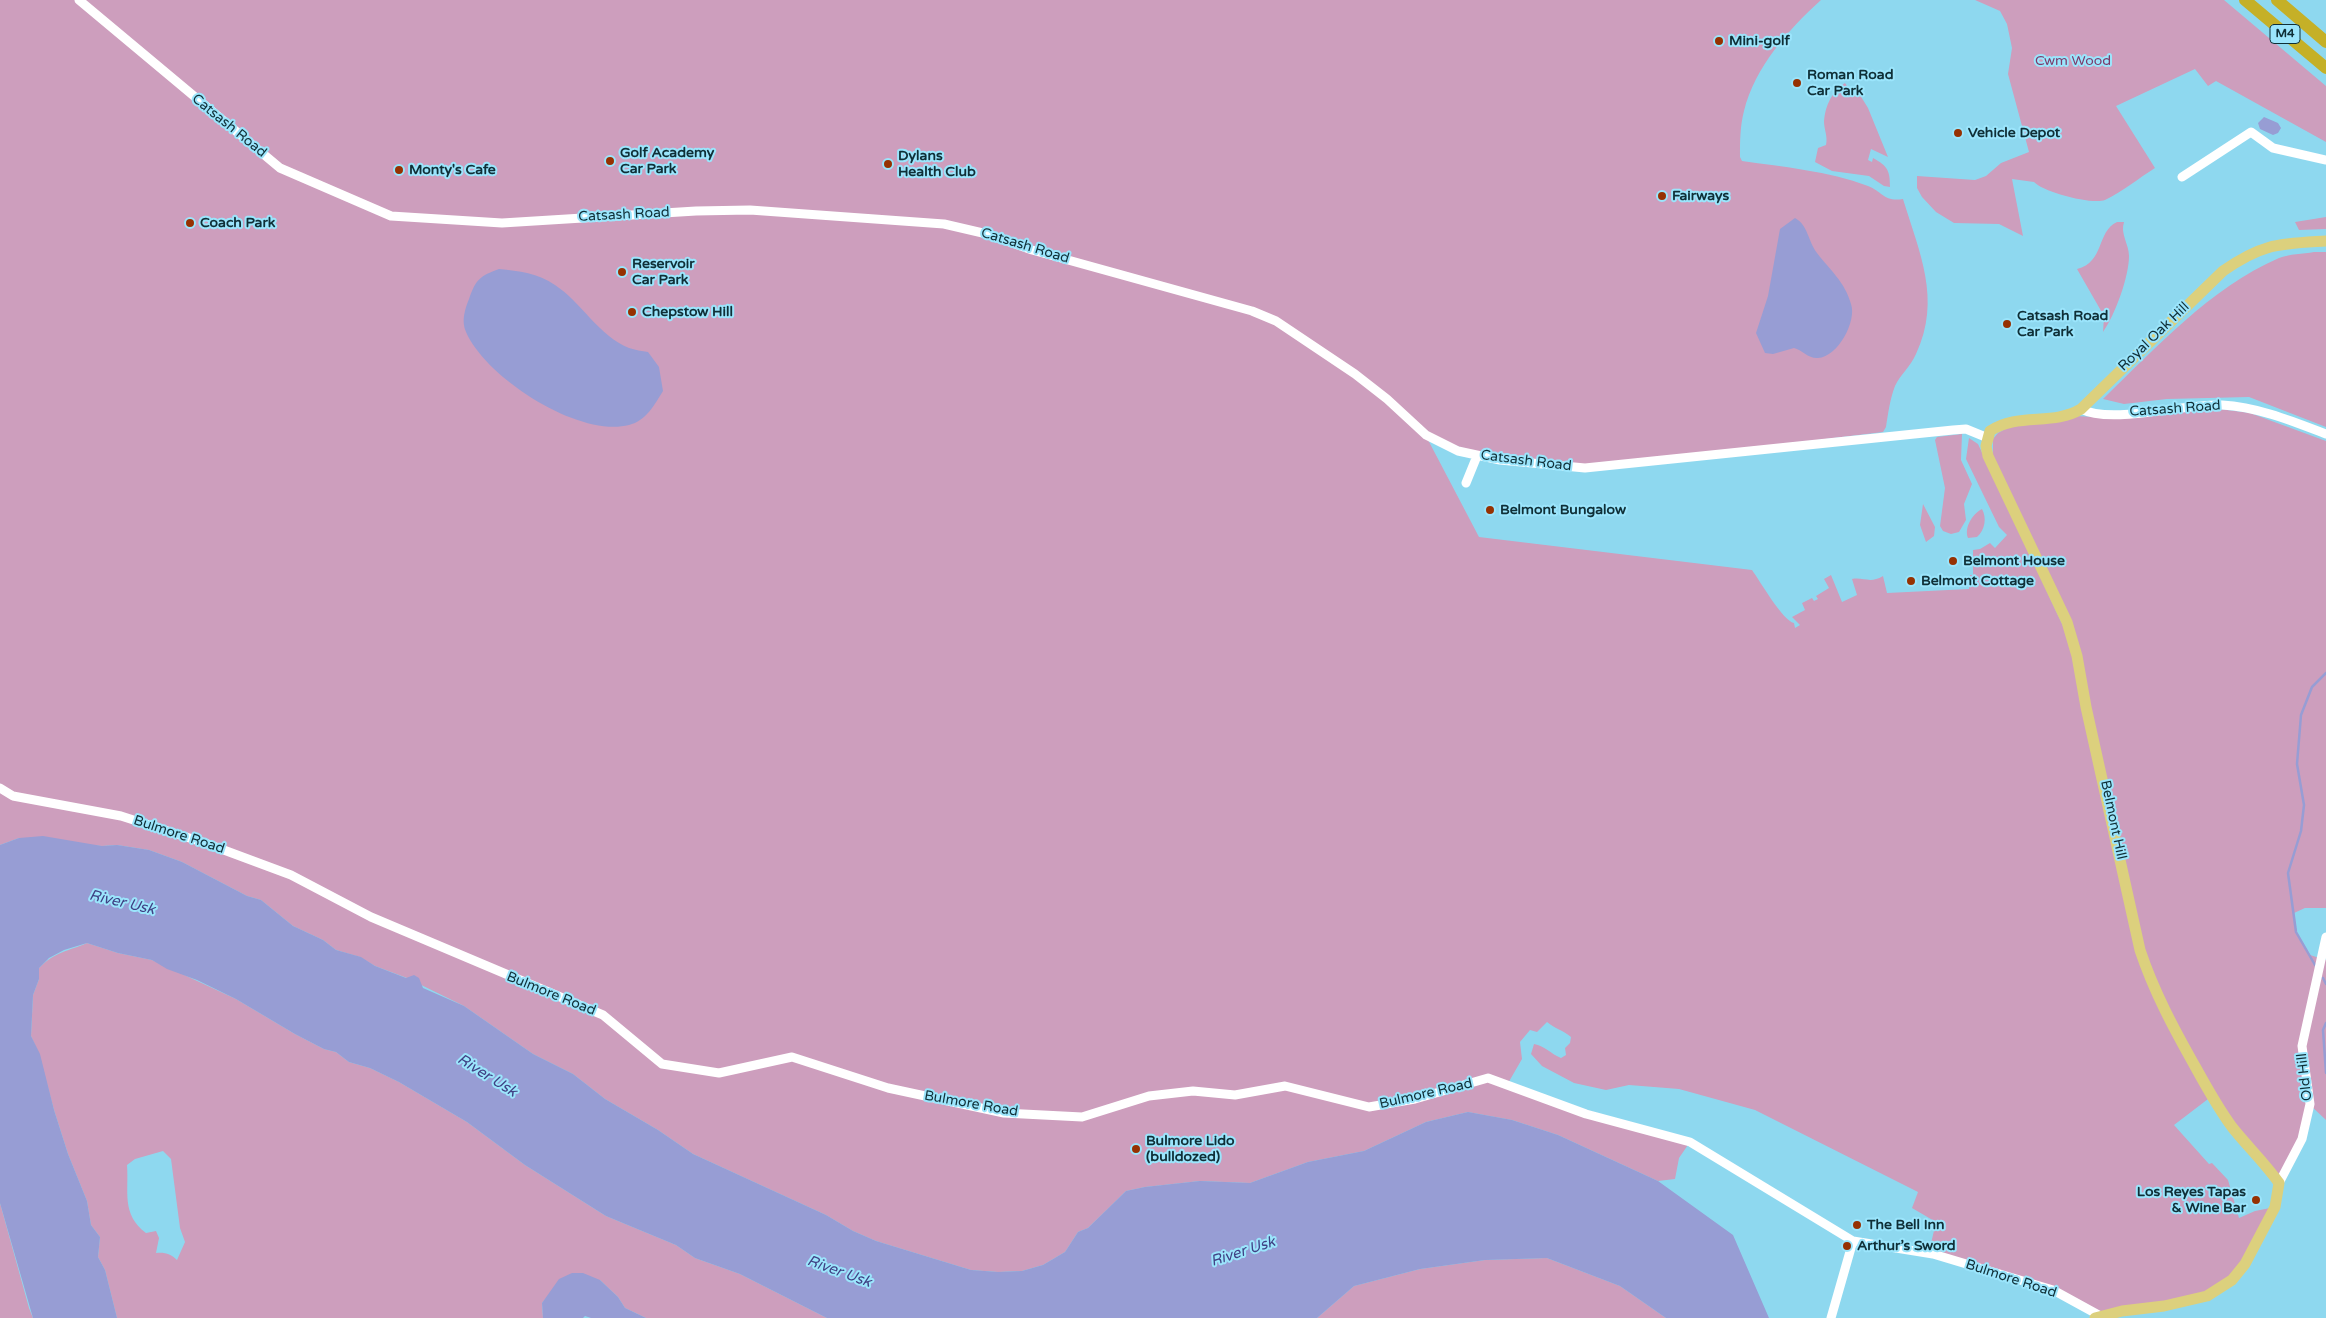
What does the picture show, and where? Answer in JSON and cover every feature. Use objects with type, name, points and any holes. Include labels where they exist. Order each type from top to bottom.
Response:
[{"type":"highway","name":"M4","points":[[2245,0],[2326,68]]},
{"type":"highway","name":"M4","points":[[2277,0],[2326,42]]},
{"type":"main road","name":"Royal Oak Hill","points":[[1988,438],[1990,431],[1999,425],[2019,420],[2062,418],[2081,409],[2223,271],[2244,256],[2274,244],[2326,241]]},
{"type":"main road","name":"Belmont Hill","points":[[1988,438],[1986,446],[1988,456],[2067,622],[2077,656],[2140,950],[2148,975],[2176,1032],[2212,1096],[2233,1127],[2267,1166],[2279,1183]]},
{"type":"main road","points":[[2100,1317],[2208,1296],[2232,1280],[2245,1264],[2275,1207],[2279,1183]]},
{"type":"street","name":"Catsash Road","points":[[79,0],[280,168],[391,216],[502,223],[696,211],[750,210],[944,224],[987,234],[1032,250],[1252,310],[1276,321],[1355,374],[1387,399],[1426,435],[1458,451],[1477,456],[1585,468],[1966,429],[1988,438]]},
{"type":"street","points":[[2182,177],[2252,132],[2272,148],[2326,160]]},
{"type":"street","name":"Catsash Road","points":[[2081,409],[2090,413],[2120,414],[2228,406],[2251,408],[2326,434]]},
{"type":"street","points":[[1466,483],[1477,456]]},
{"type":"street","name":"Bulmore Road","points":[[0,788],[13,796],[121,816],[205,843],[291,875],[371,917],[603,1015],[662,1064],[719,1073],[792,1057],[888,1088],[1004,1113],[1082,1118],[1149,1096],[1193,1091],[1235,1095],[1285,1086],[1369,1107],[1416,1099],[1488,1078],[1586,1114],[1690,1142],[1853,1241],[1933,1254],[2052,1290],[2100,1317]]},
{"type":"street","name":"Old Hill","points":[[2279,1183],[2302,1139],[2310,1104],[2302,1046],[2326,937]]},
{"type":"street","points":[[1831,1318],[1853,1241]]},
{"type":"green space","points":[[0,0],[1821,0],[1774,50],[1756,79],[1743,117],[1740,134],[1740,157],[1742,161],[1806,170],[1853,181],[1873,188],[1888,198],[1903,199],[1925,276],[1928,295],[1927,314],[1924,334],[1916,354],[1895,386],[1890,401],[1886,427],[1883,432],[1585,468],[1500,460],[1426,436],[1479,537],[1752,570],[1778,608],[1789,621],[1794,623],[1795,628],[1800,625],[1792,617],[1805,610],[1802,603],[1812,598],[1814,601],[1818,599],[1816,596],[1829,588],[1824,579],[1831,575],[1842,602],[1857,595],[1852,579],[1874,580],[1883,576],[1887,593],[1969,589],[1970,575],[1973,575],[1973,550],[1980,549],[1990,543],[1995,548],[2007,535],[1999,527],[1966,459],[1969,438],[1978,444],[2077,656],[1993,456],[1993,439],[1998,433],[2009,427],[2074,416],[2121,418],[2219,409],[2250,413],[2326,441],[2326,908],[2305,908],[2294,913],[2296,932],[2310,955],[2326,960],[2326,1120],[2310,1105],[2302,1139],[2279,1183],[2212,1096],[2174,1125],[2209,1164],[2212,1163],[2228,1180],[2239,1218],[2255,1211],[2275,1207],[2245,1264],[2207,1296],[2100,1315],[2053,1290],[1929,1252],[1936,1222],[1912,1208],[1918,1192],[1755,1110],[1679,1089],[1629,1085],[1606,1090],[1574,1083],[1542,1066],[1531,1054],[1534,1044],[1561,1058],[1566,1055],[1565,1048],[1570,1043],[1571,1037],[1547,1022],[1537,1032],[1530,1030],[1520,1042],[1522,1059],[1507,1085],[1690,1142],[1679,1158],[1675,1179],[1658,1181],[1558,1135],[1512,1120],[1468,1112],[1426,1122],[1364,1151],[1308,1162],[1250,1183],[1200,1181],[1126,1191],[1088,1228],[1078,1232],[1065,1252],[1043,1265],[1022,1271],[971,1270],[876,1241],[853,1231],[826,1215],[693,1154],[658,1130],[605,1099],[573,1074],[533,1054],[464,1006],[407,978],[375,966],[360,957],[336,950],[323,940],[293,926],[261,900],[247,896],[182,862],[149,850],[117,845],[102,846],[19,838],[0,845]]},
{"type":"green space","name":"Cwm Wood","points":[[1975,0],[2224,0],[2326,86],[2326,142],[2216,81],[2208,86],[2195,69],[2116,106],[2155,168],[2124,189],[2105,200],[2090,201],[2047,190],[2034,182],[2012,179],[2023,236],[1999,224],[1954,223],[1936,212],[1922,197],[1917,188],[1917,176],[1975,180],[1986,176],[2001,163],[2029,152],[2008,74],[2012,48],[2007,24],[2000,11]]},
{"type":"green space","points":[[1845,83],[1852,93],[1860,95],[1868,108],[1888,157],[1871,149],[1868,160],[1872,162],[1873,158],[1885,166],[1889,173],[1890,187],[1884,186],[1869,176],[1832,171],[1815,162],[1818,148],[1826,145],[1824,121],[1828,104],[1836,90]]},
{"type":"green space","points":[[2326,217],[2326,229],[2299,230],[2295,222]]},
{"type":"green space","points":[[2117,222],[2124,222],[2123,231],[2129,252],[2127,274],[2112,316],[2103,332],[2104,316],[2077,269],[2092,260],[2106,233]]},
{"type":"green space","points":[[2314,252],[2326,252],[2326,427],[2249,397],[2167,399],[2124,404],[2103,399],[2164,340],[2207,302],[2254,271],[2279,258]]},
{"type":"green space","points":[[1962,434],[1961,460],[1972,484],[1964,504],[1966,520],[1959,532],[1951,534],[1943,531],[1940,526],[1945,488],[1935,440],[1937,437]]},
{"type":"green space","points":[[1923,504],[1935,527],[1934,536],[1926,542],[1920,525]]},
{"type":"green space","points":[[1982,509],[1985,520],[1982,531],[1977,537],[1968,538],[1968,526],[1975,514]]},
{"type":"green space","points":[[87,943],[118,953],[152,960],[236,999],[295,1034],[324,1049],[336,1052],[349,1062],[370,1068],[399,1082],[467,1122],[525,1165],[606,1216],[676,1245],[695,1258],[740,1274],[827,1318],[646,1318],[625,1308],[618,1297],[600,1280],[551,1292],[542,1303],[543,1318],[117,1318],[105,1270],[98,1257],[100,1237],[91,1225],[87,1201],[68,1154],[39,1054],[31,1036],[33,995],[39,979],[39,968],[50,958]],"holes":[[[163,1151],[171,1159],[180,1228],[185,1242],[177,1260],[168,1254],[156,1253],[159,1238],[156,1231],[146,1233],[138,1226],[130,1210],[127,1193],[127,1165],[135,1159]]]},
{"type":"green space","points":[[0,1203],[29,1308],[33,1318],[0,1318]]},
{"type":"green space","points":[[1547,1258],[1620,1286],[1666,1318],[1317,1318],[1354,1286],[1420,1269],[1485,1260]]},
{"type":"water","points":[[2264,117],[2278,123],[2281,128],[2278,133],[2273,135],[2260,129],[2258,123]]},
{"type":"water","points":[[1795,218],[1803,225],[1817,253],[1845,289],[1851,304],[1851,319],[1844,337],[1832,352],[1818,358],[1794,348],[1773,354],[1765,353],[1756,333],[1768,296],[1780,229]]},
{"type":"water","points":[[499,269],[528,273],[549,281],[573,300],[599,327],[618,343],[629,348],[648,352],[659,367],[663,391],[645,416],[629,425],[608,427],[585,422],[536,401],[493,368],[477,350],[466,332],[464,319],[465,311],[477,283],[483,276]]},
{"type":"water","name":"River Usk","points":[[43,836],[102,846],[117,845],[149,850],[182,862],[247,896],[261,900],[293,926],[323,940],[336,950],[361,957],[375,966],[406,978],[414,975],[419,978],[423,988],[464,1006],[533,1054],[573,1074],[605,1099],[658,1130],[693,1154],[826,1215],[853,1231],[876,1241],[971,1270],[1022,1271],[1043,1265],[1065,1252],[1078,1232],[1088,1228],[1126,1191],[1200,1181],[1250,1183],[1308,1162],[1364,1151],[1426,1122],[1468,1112],[1512,1120],[1558,1135],[1658,1181],[1733,1235],[1769,1318],[1666,1318],[1620,1286],[1547,1258],[1485,1260],[1420,1269],[1354,1286],[1317,1318],[827,1318],[740,1274],[695,1258],[676,1245],[606,1216],[525,1165],[467,1122],[399,1082],[370,1068],[349,1062],[336,1052],[324,1049],[295,1034],[236,999],[197,980],[167,969],[152,960],[118,953],[87,943],[64,950],[49,958],[39,968],[39,979],[33,995],[31,1036],[40,1054],[54,1110],[68,1154],[87,1201],[91,1225],[100,1237],[98,1257],[105,1270],[117,1318],[33,1318],[0,1203],[0,845],[19,838]]},
{"type":"water","points":[[572,1273],[583,1273],[600,1280],[618,1297],[625,1308],[646,1318],[591,1318],[585,1316],[583,1318],[543,1318],[542,1303],[559,1279]]},
{"type":"waterway","points":[[2315,965],[2296,932],[2288,873],[2301,831],[2304,805],[2297,764],[2301,715],[2312,687],[2326,673]]},
{"type":"waterway","points":[[2323,978],[2326,984]]},
{"type":"waterway","points":[[2326,1023],[2323,1030],[2326,1073]]},
{"type":"place","name":"Mini-golf","points":[[1719,41]]},
{"type":"place","name":"Roman Road Car Park","points":[[1797,83]]},
{"type":"place","name":"Vehicle Depot","points":[[1958,133]]},
{"type":"place","name":"Golf Academy Car Park","points":[[610,161]]},
{"type":"place","name":"Dylans Health Club","points":[[888,164]]},
{"type":"place","name":"Monty's Cafe","points":[[399,170]]},
{"type":"place","name":"Fairways","points":[[1662,196]]},
{"type":"place","name":"Coach Park","points":[[190,223]]},
{"type":"place","name":"Reservoir Car Park","points":[[622,272]]},
{"type":"place","name":"Chepstow Hill","points":[[632,312]]},
{"type":"place","name":"Catsash Road Car Park","points":[[2007,324]]},
{"type":"place","name":"Belmont Bungalow","points":[[1490,510]]},
{"type":"place","name":"Belmont House","points":[[1953,561]]},
{"type":"place","name":"Belmont Cottage","points":[[1911,581]]},
{"type":"place","name":"Bulmore Lido (bulldozed)","points":[[1136,1149]]},
{"type":"place","name":"Los Reyes Tapas & Wine Bar","points":[[2256,1200]]},
{"type":"place","name":"The Bell Inn","points":[[1857,1225]]},
{"type":"place","name":"Arthur’s Sword","points":[[1847,1246]]}]
